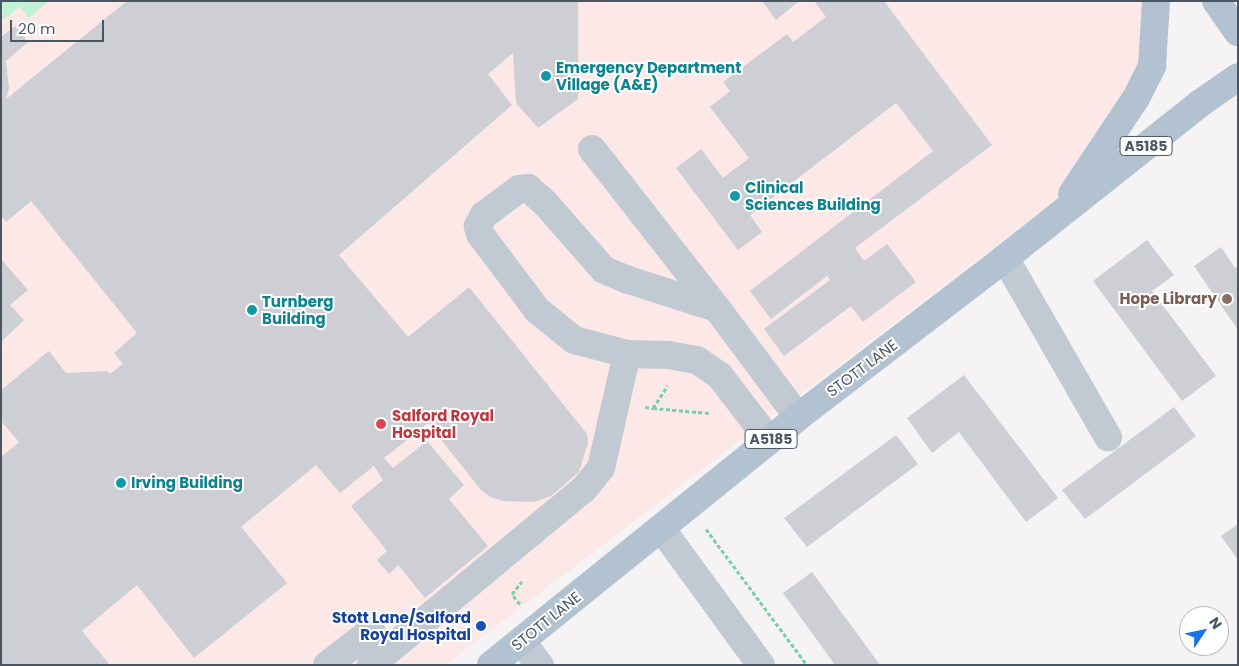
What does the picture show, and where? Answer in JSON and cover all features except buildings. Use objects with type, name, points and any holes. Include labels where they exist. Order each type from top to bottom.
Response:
[{"type":"main road","points":[[1055,218],[1136,98],[1152,66],[1156,1]]},
{"type":"main road","points":[[1216,1],[1238,32]]},
{"type":"main road","name":"STOTT LANE","points":[[491,665],[798,417],[1005,258],[1199,104],[1238,77]]},
{"type":"street","points":[[592,148],[798,417]]},
{"type":"street","points":[[716,308],[628,280],[604,270],[546,204],[528,188],[519,189],[484,215],[478,226],[480,234],[537,310],[574,340],[627,354],[680,357],[697,360],[720,376],[769,440]]},
{"type":"street","points":[[1005,258],[1108,437]]},
{"type":"street","points":[[374,663],[584,489],[601,468],[627,354]]},
{"type":"street","points":[[661,528],[761,665]]},
{"type":"street","points":[[327,665],[371,631],[374,663]]},
{"type":"street","points":[[529,634],[540,665]]},
{"type":"path","points":[[653,408],[667,388],[680,357]]},
{"type":"path","points":[[617,401],[653,408],[719,413]]},
{"type":"path","points":[[688,506],[807,665]]},
{"type":"path","points":[[524,579],[512,594],[529,634]]},
{"type":"shaded area","name":"Salford Royal Hospital","points":[[1,1],[1154,1],[1144,66],[1078,183],[445,665],[1,665]]},
{"type":"green space","points":[[1,1],[49,1],[29,18],[20,7],[3,20]]},
{"type":"place","name":"Emergency Department Village (A&E)","points":[[546,76]]},
{"type":"place","name":"Clinical Sciences Building","points":[[735,196]]},
{"type":"place","name":"Hope Library","points":[[1227,299]]},
{"type":"place","name":"Turnberg Building","points":[[252,310]]},
{"type":"place","name":"Salford Royal Hospital","points":[[381,424]]},
{"type":"place","name":"Irving Building","points":[[121,483]]},
{"type":"place","name":"Stott Lane/Salford Royal Hospital","points":[[481,626]]}]
